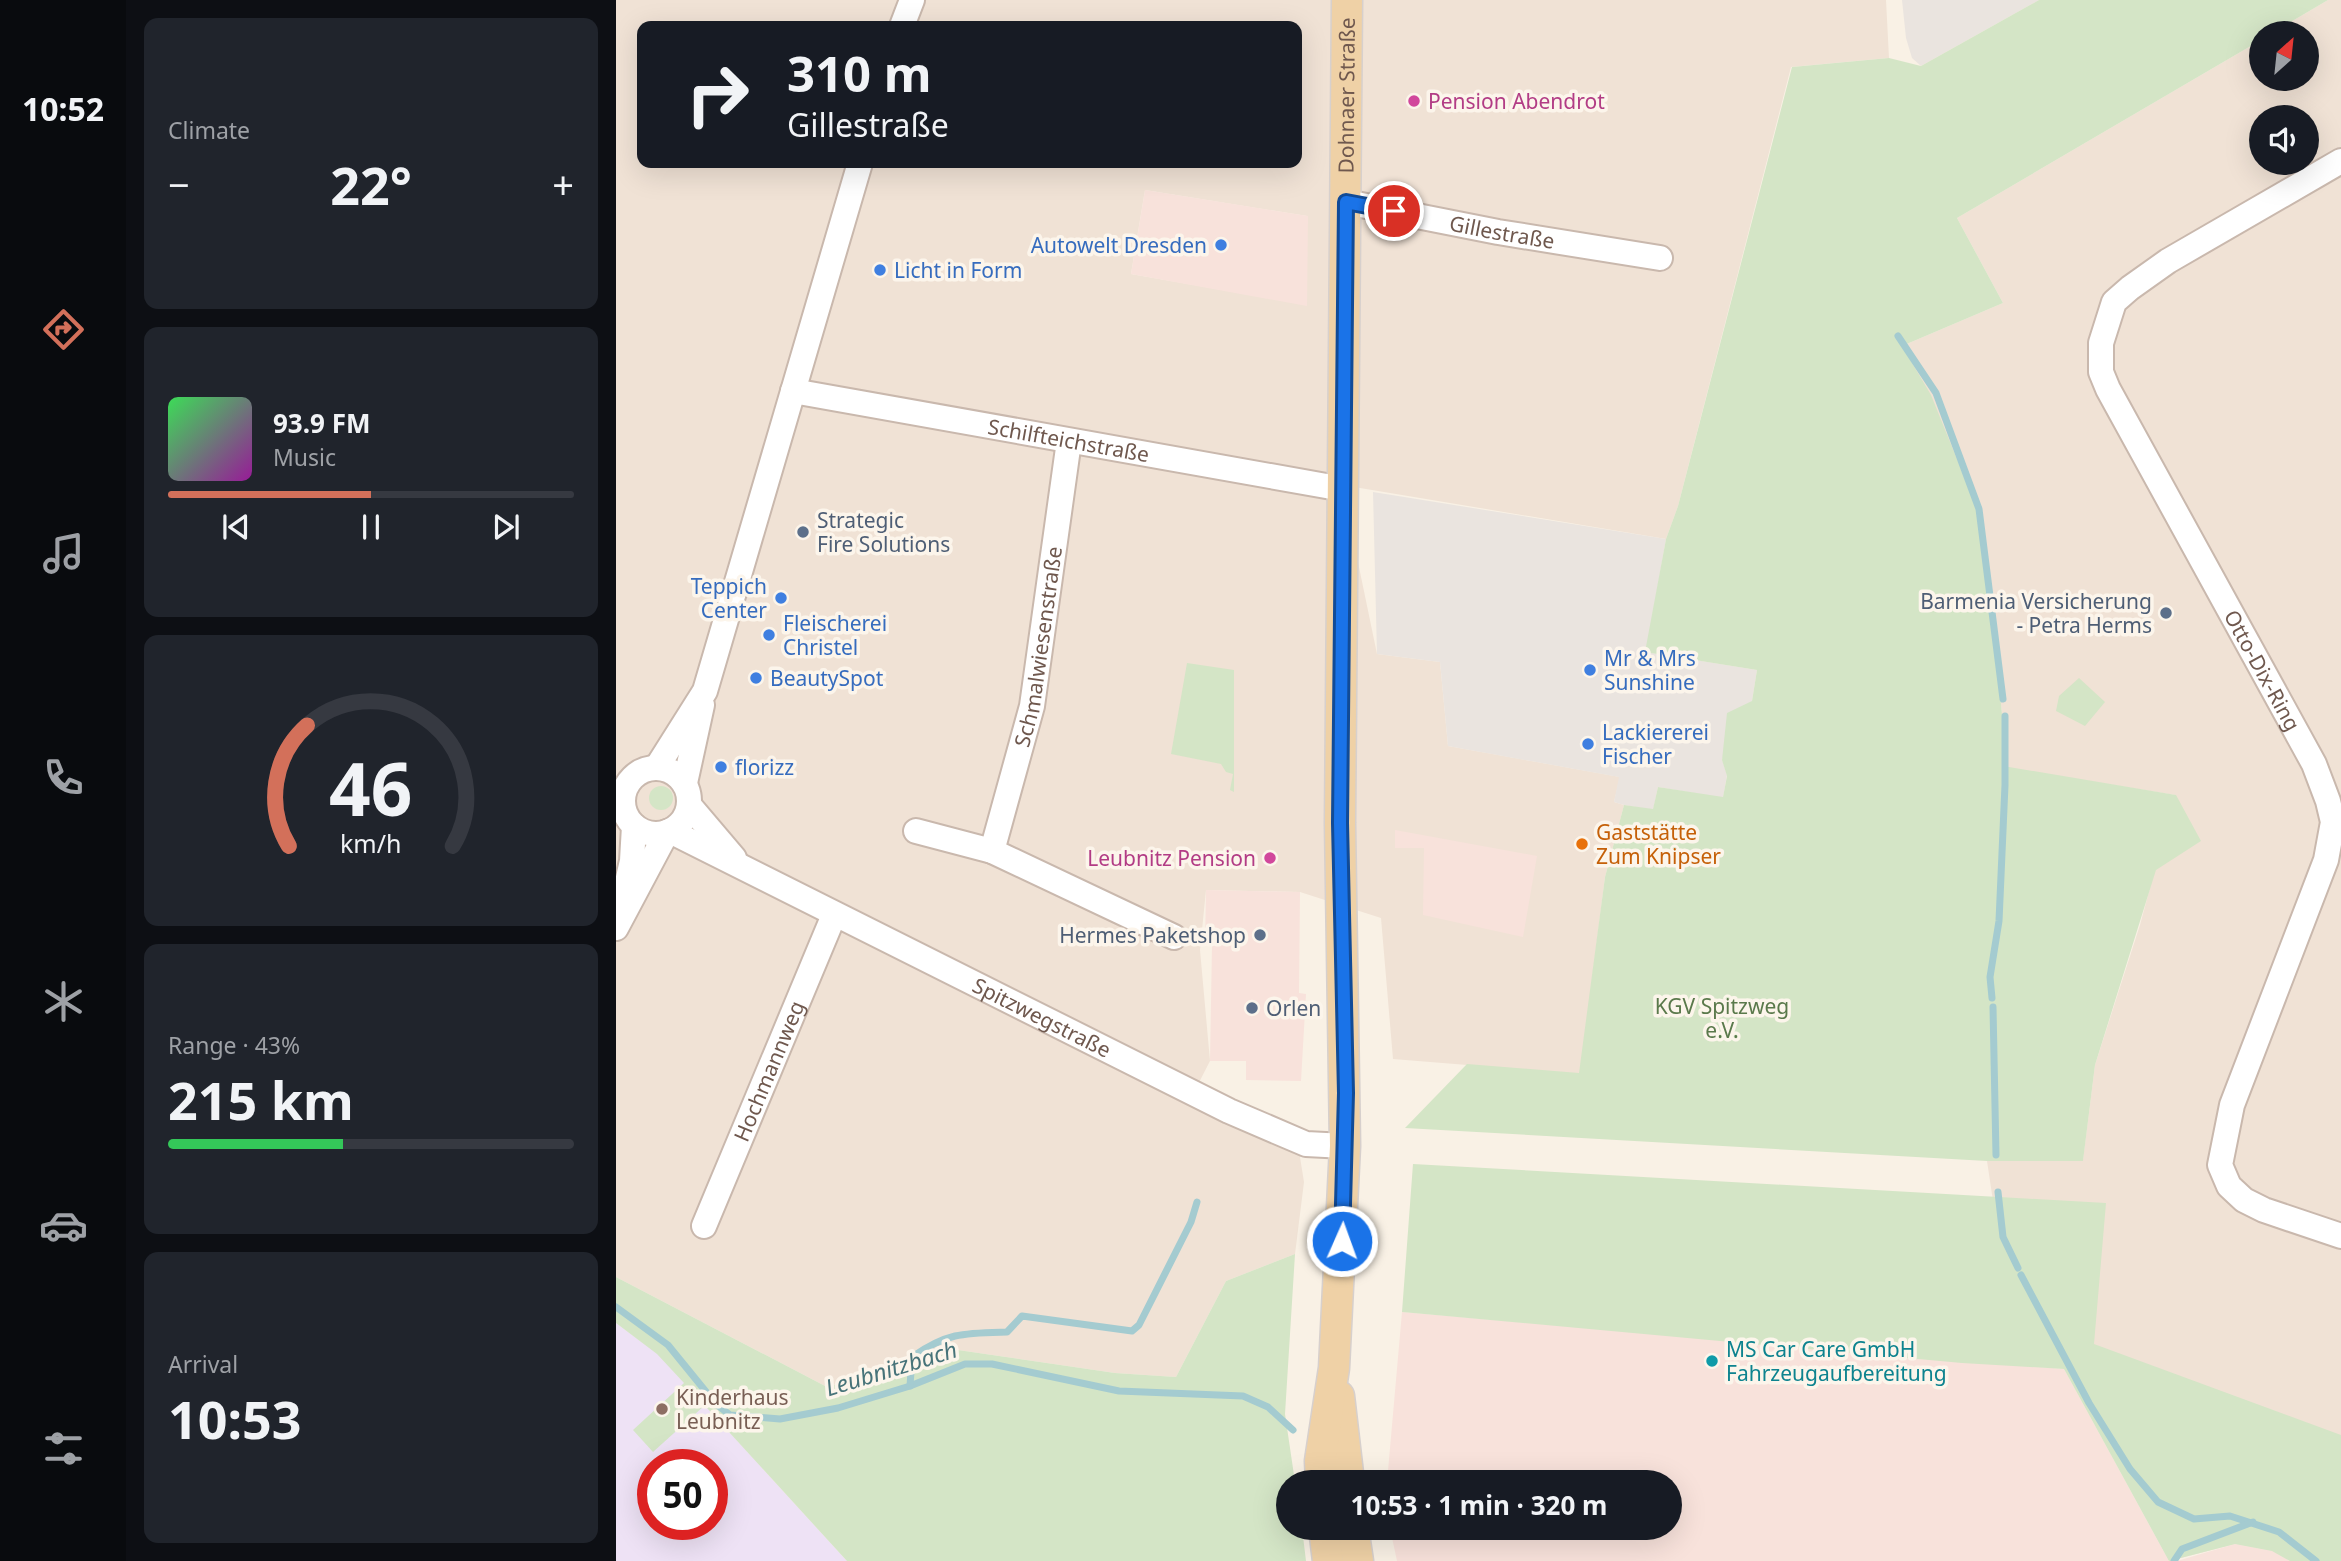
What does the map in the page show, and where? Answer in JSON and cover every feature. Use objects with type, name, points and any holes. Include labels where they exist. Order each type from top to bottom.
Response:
[{"type":"main road","name":"Dohnaer Straße","points":[[1320,1470],[1334,1368],[1345,1146],[1340,823],[1347,0]]},
{"type":"main road","name":"Dohnaer Straße","points":[[1334,1368],[1347,1470]]},
{"type":"main road","points":[[1325,1540],[1328,1561]]},
{"type":"main road","points":[[1355,1540],[1358,1561]]},
{"type":"street","points":[[904,21],[912,0]]},
{"type":"street","name":"Otto-Dix-Ring","points":[[2341,161],[2168,261],[2114,302],[2101,343],[2101,372],[2130,430],[2314,764],[2328,801],[2333,822],[2326,860],[2232,1105],[2220,1165],[2229,1186],[2244,1200],[2264,1210],[2341,1236]]},
{"type":"street","points":[[617,926],[668,832],[683,821],[705,691],[859,168]]},
{"type":"street","name":"Gillestraße","points":[[1346,202],[1498,232],[1660,258]]},
{"type":"street","name":"Schilfteichstraße","points":[[793,391],[1343,489]]},
{"type":"street","name":"Schmalwiesenstraße","points":[[992,850],[1031,706],[1069,441]]},
{"type":"street","points":[[617,926],[632,862],[623,794],[636,772],[705,691]]},
{"type":"street","points":[[636,772],[668,769],[687,794]]},
{"type":"street","name":"Spitzwegstraße","points":[[687,794],[746,872]]},
{"type":"street","points":[[625,812],[656,834],[668,832]]},
{"type":"street","points":[[916,831],[992,850],[1174,937]]},
{"type":"street","name":"Spitzwegstraße","points":[[668,832],[1229,1111],[1306,1144],[1345,1146]]},
{"type":"street","name":"Hochmannweg","points":[[704,1226],[834,915]]},
{"type":"shaded area","points":[[616,0],[1886,0],[1889,58],[1791,67],[1678,506],[1666,539],[1342,485],[1377,654],[1440,662],[1448,746],[1620,777],[1614,802],[1624,805],[1605,877],[1580,1074],[1393,1059],[1381,918],[1300,892],[1206,890],[1200,950],[1210,1061],[1190,1100],[1299,1151],[1304,1182],[1295,1254],[1226,1281],[1176,1377],[1115,1373],[958,1350],[827,1387],[616,1277]],"holes":[[[1145,190],[1307,216],[1307,305],[1131,274]]]},
{"type":"shaded area","points":[[1902,0],[2039,0],[1921,66],[1912,58],[1906,38]]},
{"type":"shaded area","points":[[2328,0],[2341,0],[2341,1561],[2290,1561],[2272,1551],[2235,1544],[2169,1561],[1999,1241],[1987,1161],[2083,1160],[2095,1065],[2140,925],[2175,795],[2003,767],[2004,736],[1992,606],[1980,516],[1902,346],[2003,303],[1957,218],[2249,47],[2249,91],[2319,91],[2319,21],[2292,21]]},
{"type":"shaded area","name":"Autowelt Dresden","points":[[1145,190],[1308,216],[1307,306],[1131,274]]},
{"type":"shaded area","points":[[1373,492],[1666,539],[1646,652],[1757,670],[1752,701],[1722,759],[1727,775],[1723,798],[1658,787],[1653,810],[1624,805],[1614,802],[1619,777],[1448,746],[1440,662],[1377,654]]},
{"type":"shaded area","points":[[1395,830],[1537,856],[1523,937],[1423,915],[1424,848],[1395,848]]},
{"type":"shaded area","points":[[1206,890],[1300,892],[1299,993],[1306,994],[1301,1081],[1246,1080],[1246,1061],[1210,1061],[1212,945],[1205,945]]},
{"type":"shaded area","points":[[1402,1312],[2064,1369],[2169,1561],[1397,1561],[1393,1540],[1682,1540],[1682,1470],[1388,1470]]},
{"type":"shaded area","name":"Kinderhaus Leubnitz","points":[[616,1323],[658,1354],[847,1561],[616,1561]]},
{"type":"shaded area","points":[[2235,1544],[2273,1551],[2290,1561],[2177,1561]]},
{"type":"green space","name":"KGV Spitzweg e.V.","points":[[2039,0],[2328,0],[2292,21],[2249,21],[2249,47],[1957,218],[2003,303],[1902,346],[1931,395],[1980,516],[1992,606],[2004,736],[2003,766],[2176,795],[2201,841],[2156,870],[2095,1065],[2083,1161],[1987,1161],[1405,1128],[1467,1064],[1579,1073],[1605,877],[1624,805],[1653,809],[1658,787],[1723,797],[1727,776],[1722,760],[1727,713],[1752,701],[1757,670],[1645,652],[1666,539],[1678,506],[1792,67],[1889,58],[1921,66]]},
{"type":"green space","points":[[1187,663],[1234,670],[1234,792],[1230,790],[1233,774],[1226,772],[1221,764],[1171,754]]},
{"type":"green space","points":[[2079,678],[2105,702],[2085,726],[2056,711],[2059,696]]},
{"type":"green space","points":[[661,786],[672,793],[673,798],[666,809],[661,810],[650,803],[649,798],[656,787]]},
{"type":"green space","points":[[1413,1164],[2106,1203],[2094,1344],[2341,1435],[2341,1561],[2290,1561],[2272,1551],[2235,1544],[2169,1561],[2064,1369],[1962,1363],[1402,1312]]},
{"type":"green space","points":[[1295,1254],[1285,1414],[1293,1470],[1276,1470],[1276,1540],[1303,1540],[1306,1561],[847,1561],[696,1396],[704,1406],[656,1449],[650,1449],[633,1430],[684,1383],[657,1354],[616,1323],[616,1277],[827,1387],[958,1350],[1115,1373],[1176,1377],[1226,1281]]},
{"type":"waterway","points":[[1898,336],[1936,393],[1979,509],[2003,699]]},
{"type":"waterway","points":[[1992,998],[1990,977],[1999,921],[2005,716]]},
{"type":"waterway","points":[[1993,1007],[1996,1155]]},
{"type":"waterway","points":[[1998,1192],[2003,1237],[2018,1268]]},
{"type":"waterway","points":[[910,1386],[912,1357],[947,1338],[1007,1332],[1022,1316],[1132,1331],[1139,1325],[1191,1222],[1197,1202]]},
{"type":"waterway","points":[[2021,1275],[2089,1403],[2130,1469],[2158,1502],[2194,1519],[2230,1516],[2279,1532],[2316,1561]]},
{"type":"waterway","name":"Leubnitzbach","points":[[616,1307],[668,1345],[716,1404],[730,1415],[780,1419],[838,1408],[910,1386],[965,1364],[992,1364],[1119,1391],[1243,1396],[1268,1407],[1293,1430]]},
{"type":"waterway","points":[[2174,1561],[2182,1549],[2253,1522]]},
{"type":"place","name":"Pension Abendrot","points":[[1414,101]]},
{"type":"place","name":"Autowelt Dresden","points":[[1221,245]]},
{"type":"place","name":"Licht in Form","points":[[880,270]]},
{"type":"place","name":"Strategic Fire Solutions","points":[[803,532]]},
{"type":"place","name":"Teppich Center","points":[[781,598]]},
{"type":"place","name":"Barmenia Versicherung - Petra Herms","points":[[2166,613]]},
{"type":"place","name":"Fleischerei Christel","points":[[769,635]]},
{"type":"place","name":"Mr & Mrs Sunshine","points":[[1590,670]]},
{"type":"place","name":"BeautySpot","points":[[756,678]]},
{"type":"place","name":"Lackiererei Fischer","points":[[1588,744]]},
{"type":"place","name":"florizz","points":[[721,767]]},
{"type":"place","name":"Gaststätte Zum Knipser","points":[[1582,844]]},
{"type":"place","name":"Leubnitz Pension","points":[[1270,858]]},
{"type":"place","name":"Hermes Paketshop","points":[[1260,935]]},
{"type":"place","name":"Orlen","points":[[1252,1008]]},
{"type":"place","name":"MS Car Care GmbH Fahrzeugaufbereitung","points":[[1712,1361]]},
{"type":"place","name":"Kinderhaus Leubnitz","points":[[662,1409]]},
{"type":"route","points":[[1342,1241],[1346,1093],[1340,823],[1346,202],[1394,211]]}]
